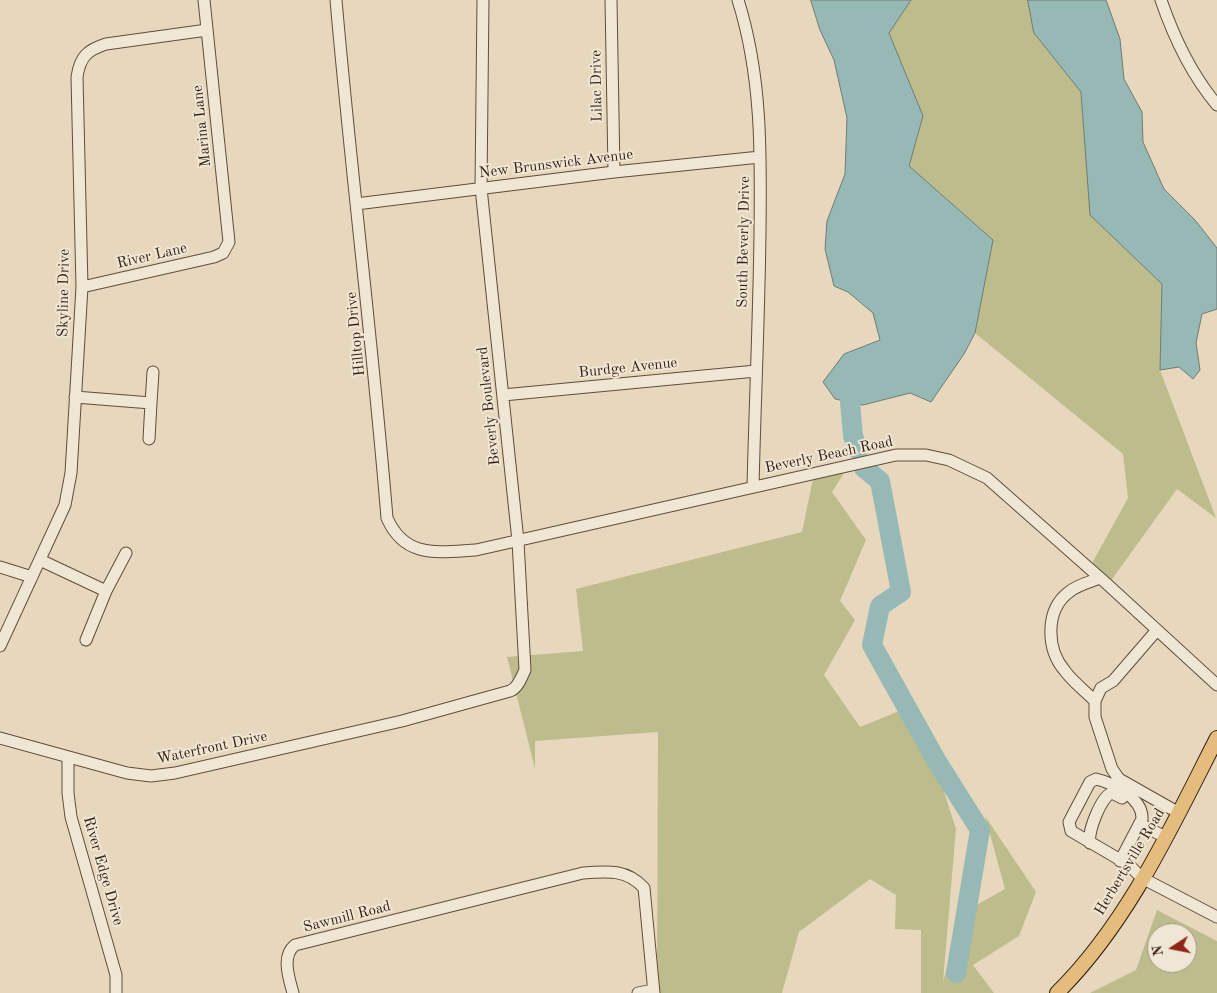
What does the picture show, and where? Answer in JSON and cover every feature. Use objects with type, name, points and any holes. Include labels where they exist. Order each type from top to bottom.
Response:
[{"type":"main road","name":"Herbertsville Road","points":[[1057,993],[1078,972],[1142,878],[1179,813],[1217,738]]},
{"type":"street","name":"Marina Lane","points":[[204,0],[228,242],[226,250]]},
{"type":"street","name":"Hilltop Drive","points":[[336,0],[356,204],[374,359],[387,518],[393,532],[403,542],[429,552],[476,550],[518,540]]},
{"type":"street","name":"Beverly Boulevard","points":[[402,721],[510,691],[514,689],[525,670],[518,540],[481,188],[483,0]]},
{"type":"street","name":"Lilac Drive","points":[[611,0],[614,172]]},
{"type":"street","name":"South Beverly Drive","points":[[738,0],[746,25],[754,68],[760,158],[753,486]]},
{"type":"street","points":[[1163,2],[1182,52],[1205,91],[1217,105]]},
{"type":"street","name":"Skyline Drive","points":[[0,646],[65,504],[71,472],[82,287],[77,77],[79,64],[83,56],[92,49],[106,44],[207,30]]},
{"type":"street","name":"New Brunswick Avenue","points":[[356,204],[614,172],[760,158]]},
{"type":"street","name":"River Lane","points":[[82,287],[214,257],[226,250]]},
{"type":"street","name":"Burdge Avenue","points":[[503,396],[756,371]]},
{"type":"street","points":[[149,438],[153,372]]},
{"type":"street","points":[[75,397],[151,403]]},
{"type":"street","name":"Beverly Beach Road","points":[[518,540],[896,455],[926,455],[949,460],[987,478],[1217,685]]},
{"type":"street","points":[[86,640],[106,592],[126,554]]},
{"type":"street","points":[[40,560],[106,592]]},
{"type":"street","points":[[0,567],[32,577]]},
{"type":"street","points":[[1095,701],[1064,670],[1053,645],[1050,621],[1057,603],[1070,591],[1100,578]]},
{"type":"street","points":[[1157,630],[1113,681],[1101,688],[1095,701],[1095,717],[1119,780],[1179,813]]},
{"type":"street","name":"Waterfront Drive","points":[[0,738],[127,773],[159,775],[402,721]]},
{"type":"street","name":"River Edge Drive","points":[[68,756],[68,793],[71,817],[116,975],[116,993]]},
{"type":"street","points":[[1120,861],[1140,824],[1142,814],[1134,798],[1098,779],[1090,782],[1069,825],[1071,831],[1120,861],[1129,865],[1142,878],[1217,917]]},
{"type":"street","points":[[1090,843],[1090,829],[1107,795],[1112,793],[1138,804]]},
{"type":"street","points":[[1140,824],[1165,837]]},
{"type":"street","name":"Sawmill Road","points":[[293,993],[286,958],[290,949],[295,945],[584,873],[619,872],[638,881],[644,888],[654,991]]},
{"type":"street","points":[[638,993],[654,991]]},
{"type":"shaded area","points":[[911,0],[1028,0],[1034,33],[1081,92],[1091,215],[1162,284],[1160,370],[1216,518],[1177,489],[1110,582],[1091,565],[1128,498],[1123,454],[975,333],[993,240],[909,166],[923,116],[889,33]]},
{"type":"shaded area","points":[[844,473],[832,492],[866,540],[840,601],[855,620],[824,675],[860,727],[904,709],[942,785],[956,829],[943,981],[964,912],[1005,889],[985,816],[1036,892],[1019,936],[973,965],[994,993],[921,993],[921,930],[895,929],[896,895],[870,879],[799,932],[782,993],[657,993],[658,732],[535,741],[535,769],[507,657],[583,651],[576,589],[802,532],[813,479]]},
{"type":"shaded area","points":[[1157,910],[1182,923],[1152,923]]},
{"type":"shaded area","points":[[1197,931],[1217,941],[1217,993],[1090,993],[1136,970],[1147,939],[1147,973],[1197,973]]},
{"type":"water","points":[[811,0],[911,0],[889,33],[923,116],[909,166],[993,240],[975,333],[964,354],[931,402],[910,393],[863,405],[835,399],[823,382],[844,354],[880,340],[873,313],[848,292],[834,286],[825,249],[827,221],[845,174],[847,118],[834,60],[820,30]]},
{"type":"water","points":[[1028,0],[1106,0],[1120,39],[1124,79],[1142,112],[1143,142],[1164,189],[1195,220],[1217,248],[1217,309],[1202,314],[1196,343],[1200,370],[1193,379],[1179,367],[1160,370],[1162,284],[1090,215],[1081,92],[1034,33]]},
{"type":"waterway","points":[[850,402],[853,436],[858,450]]},
{"type":"waterway","points":[[864,468],[880,481],[901,592],[880,606],[872,645],[936,760],[980,830],[956,973]]}]
